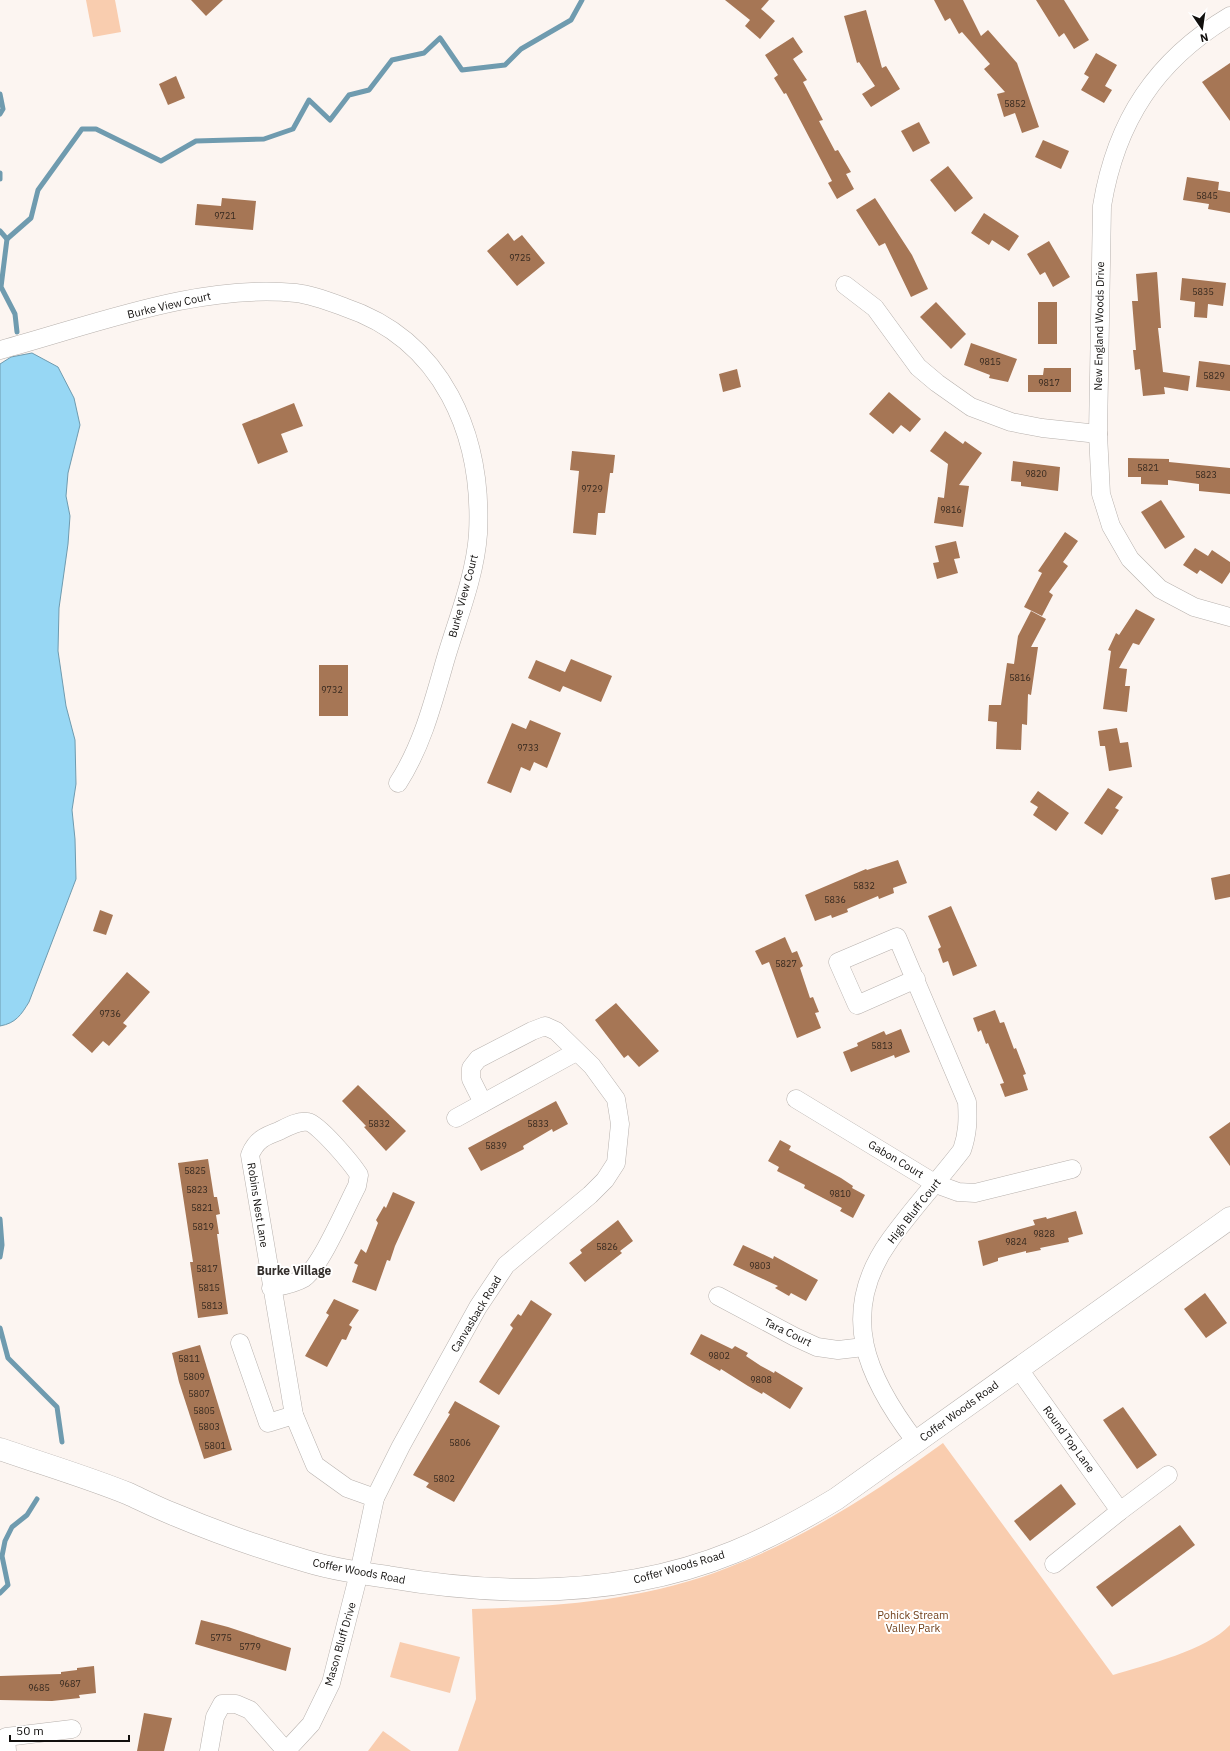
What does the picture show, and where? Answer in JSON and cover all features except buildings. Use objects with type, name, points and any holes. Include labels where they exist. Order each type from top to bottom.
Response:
[{"type":"street","name":"New England Woods Drive","points":[[1230,16],[1204,32],[1174,58],[1141,99],[1119,141],[1106,181],[1102,206],[1098,434],[1101,494],[1111,526],[1130,559],[1160,589],[1194,607],[1230,617]]},
{"type":"street","points":[[845,285],[875,308],[918,367],[936,383],[971,407],[1011,422],[1042,428],[1098,434]]},
{"type":"street","name":"Burke View Court","points":[[0,350],[187,299],[237,292],[274,292],[320,298],[358,311],[397,333],[419,352],[437,373],[453,399],[464,428],[476,483],[478,536],[475,558],[468,584],[431,708],[411,764],[398,784]]},
{"type":"street","name":"High Bluff Court","points":[[916,979],[960,1085],[966,1102],[968,1119],[967,1137],[962,1150],[889,1241],[873,1271],[864,1297],[864,1347],[879,1387],[893,1412],[916,1442]]},
{"type":"street","name":"Canvasback Road","points":[[359,1573],[375,1498],[401,1446],[478,1307],[506,1265],[590,1195],[605,1180],[616,1163],[620,1124],[616,1099],[592,1066],[556,1031],[545,1026],[532,1031],[478,1059],[471,1068],[471,1079],[483,1103]]},
{"type":"street","points":[[456,1118],[576,1052]]},
{"type":"street","name":"Gabon Court","points":[[796,1099],[936,1184],[958,1192],[975,1193],[1072,1169]]},
{"type":"street","name":"Robins Nest Lane","points":[[271,1288],[290,1284],[304,1277],[317,1263],[357,1186],[359,1175],[354,1166],[316,1126],[308,1122],[297,1124],[262,1137],[254,1145],[250,1155],[271,1288],[294,1416],[315,1465],[347,1488],[375,1498]]},
{"type":"street","name":"Coffer Woods Road","points":[[0,1449],[128,1494],[173,1514],[264,1548],[307,1561],[359,1573],[470,1588],[529,1590],[578,1588],[616,1584],[676,1571],[733,1552],[788,1528],[836,1499],[1018,1368],[1230,1219]]},
{"type":"street","name":"Tara Court","points":[[718,1296],[795,1337],[818,1347],[838,1350],[864,1347]]},
{"type":"street","points":[[240,1343],[268,1423],[294,1416]]},
{"type":"street","name":"Round Top Lane","points":[[1018,1368],[1120,1510]]},
{"type":"street","points":[[1054,1564],[1120,1510],[1168,1475]]},
{"type":"street","name":"Mason Bluff Drive","points":[[286,1751],[311,1724],[331,1683],[359,1573]]},
{"type":"street","points":[[209,1751],[215,1717],[222,1704],[236,1704],[250,1710],[286,1751]]},
{"type":"street","points":[[7,1751],[6,1737],[72,1729]]},
{"type":"green space","points":[[86,0],[115,0],[121,32],[93,37]]},
{"type":"green space","name":"Pohick Stream Valley Park","points":[[943,1443],[1113,1675],[1175,1656],[1192,1649],[1220,1634],[1230,1625],[1230,1751],[458,1751],[476,1699],[472,1609],[569,1604],[601,1600],[634,1595],[697,1579],[756,1556],[812,1528],[866,1496]]},
{"type":"green space","points":[[400,1642],[460,1657],[450,1693],[390,1677]]},
{"type":"green space","points":[[383,1731],[411,1751],[368,1751]]},
{"type":"water","points":[[32,353],[58,367],[74,398],[80,425],[68,473],[66,496],[70,516],[68,544],[59,608],[58,651],[66,706],[75,740],[76,784],[72,810],[75,839],[76,879],[29,1002],[18,1018],[6,1025],[0,1026],[0,364],[11,357]]},
{"type":"waterway","points":[[7,239],[31,218],[38,190],[82,129],[96,129],[161,161],[196,141],[264,139],[293,129],[309,100],[330,120],[349,95],[369,90],[392,60],[424,53],[440,38],[462,70],[505,65],[521,49],[571,20],[582,0]]},
{"type":"waterway","points":[[0,94],[3,109],[0,114]]},
{"type":"waterway","points":[[0,173],[0,179]]},
{"type":"waterway","points":[[0,231],[7,239],[1,287],[15,314],[17,332]]},
{"type":"waterway","points":[[0,1219],[2,1245],[0,1257]]},
{"type":"waterway","points":[[0,1328],[8,1358],[57,1407],[62,1442]]},
{"type":"waterway","points":[[0,1593],[8,1585],[2,1556],[5,1541],[12,1527],[27,1515],[37,1499]]},
{"type":"district","name":"Burke Village","points":[[294,1271]]}]
